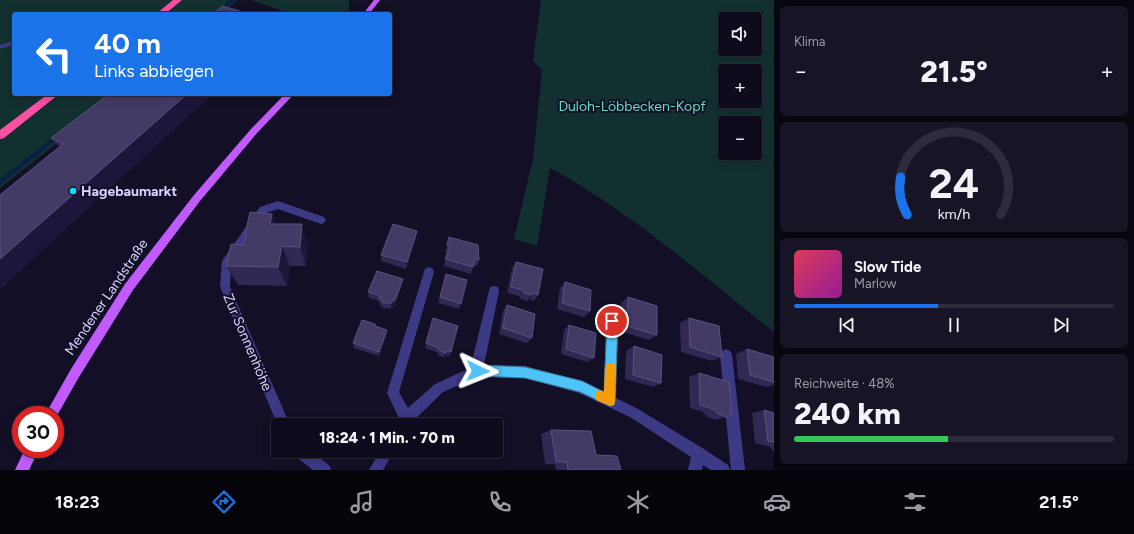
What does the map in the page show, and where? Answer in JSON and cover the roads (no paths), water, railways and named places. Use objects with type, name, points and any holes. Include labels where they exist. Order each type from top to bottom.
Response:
[{"type":"highway","points":[[163,12],[178,0]]},
{"type":"highway","points":[[0,135],[51,96]]},
{"type":"main road","points":[[368,12],[377,0]]},
{"type":"main road","name":"Mendener Landstraße","points":[[56,406],[129,287],[197,198],[254,131],[288,96]]},
{"type":"main road","points":[[22,470],[28,458]]},
{"type":"street","points":[[0,47],[12,44]]},
{"type":"street","name":"Zur Sonnenhöhe","points":[[281,418],[225,287],[226,264],[263,210],[278,205],[321,220]]},
{"type":"street","points":[[403,418],[393,392],[429,272]]},
{"type":"street","points":[[478,371],[479,358],[494,291]]},
{"type":"street","points":[[610,401],[612,321]]},
{"type":"street","points":[[726,355],[738,470]]},
{"type":"street","points":[[408,418],[440,388],[478,371],[525,372],[582,386],[634,413],[723,470]]},
{"type":"street","points":[[695,470],[699,454]]},
{"type":"street","points":[[309,458],[324,470]]},
{"type":"street","points":[[376,470],[383,458]]},
{"type":"waterway","points":[[218,12],[233,0]]},
{"type":"waterway","points":[[0,182],[58,136]]},
{"type":"place","name":"Hagebaumarkt","points":[[73,191]]},
{"type":"park label","name":"Duloh-Löbbecken-Kopf","points":[[632,106]]}]
